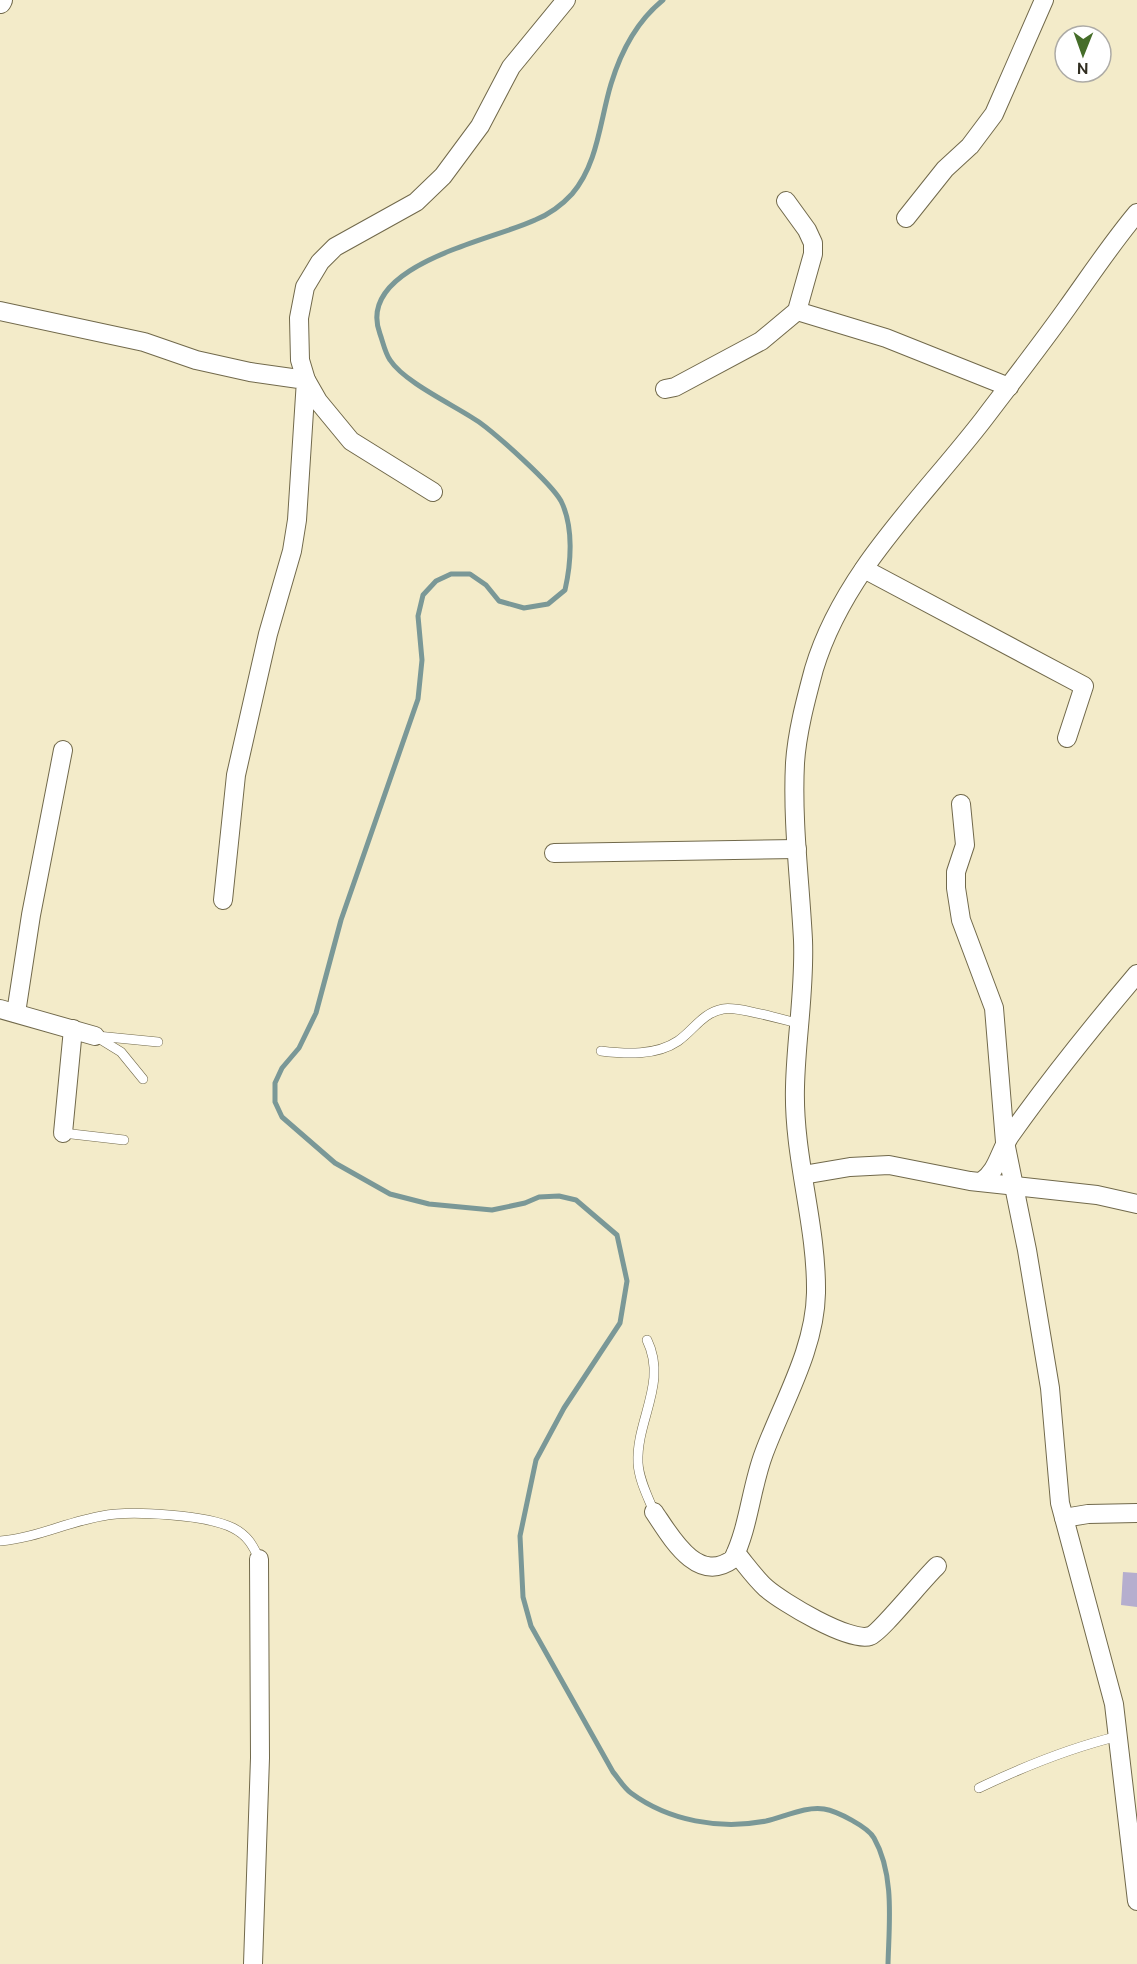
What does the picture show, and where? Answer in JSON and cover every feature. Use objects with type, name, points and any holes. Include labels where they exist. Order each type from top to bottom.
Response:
[{"type":"street","points":[[433,492],[351,441],[318,400],[306,380],[300,360],[298,318],[305,287],[320,262],[334,247],[416,202],[443,176],[480,126],[511,67],[566,0]]},
{"type":"street","points":[[906,218],[945,169],[970,146],[994,114],[1044,0]]},
{"type":"street","points":[[665,389],[675,387],[731,359],[797,311],[813,254],[813,243],[807,230],[786,201]]},
{"type":"street","points":[[654,1512],[679,1549],[694,1562],[711,1567],[725,1565],[736,1553],[764,1452],[787,1403],[816,1308],[815,1266],[796,1131],[795,1086],[801,1024],[803,943],[797,849],[795,760],[803,714],[828,630],[838,609],[864,569],[1009,387],[1098,262],[1137,213]]},
{"type":"street","points":[[0,311],[144,342],[196,360],[250,372],[306,380]]},
{"type":"street","points":[[797,311],[886,338],[1009,387]]},
{"type":"street","points":[[223,900],[236,775],[268,634],[292,551],[297,520],[306,380]]},
{"type":"street","points":[[864,569],[1084,686],[1067,738]]},
{"type":"street","points":[[63,750],[31,915],[8,1011],[95,1036]]},
{"type":"street","points":[[961,804],[965,845],[956,872],[956,888],[964,928],[994,1008],[1005,1142],[1050,1388],[1060,1503],[1106,1667],[1119,1736],[1137,1901]]},
{"type":"street","points":[[554,853],[797,849]]},
{"type":"street","points":[[981,1182],[994,1172],[1005,1142],[1071,1051],[1137,974]]},
{"type":"street","points":[[63,1133],[73,1029]]},
{"type":"street","points":[[803,1175],[850,1167],[889,1165],[981,1182],[1097,1195],[1137,1204]]},
{"type":"street","points":[[1064,1518],[1088,1514],[1137,1513]]},
{"type":"street","points":[[736,1553],[767,1589],[841,1632],[857,1637],[871,1636],[883,1627],[922,1579],[937,1566]]},
{"type":"street","points":[[253,1964],[260,1758],[259,1559]]},
{"type":"lane","points":[[601,1051],[624,1054],[666,1048],[679,1041],[703,1017],[726,1008],[801,1024]]},
{"type":"lane","points":[[95,1036],[158,1042]]},
{"type":"lane","points":[[95,1036],[121,1052],[143,1079]]},
{"type":"lane","points":[[63,1133],[124,1140]]},
{"type":"lane","points":[[647,1340],[655,1365],[654,1383],[639,1443],[638,1465],[654,1512]]},
{"type":"lane","points":[[0,1541],[24,1539],[102,1516],[139,1513],[225,1524],[249,1540],[259,1559]]},
{"type":"lane","points":[[979,1788],[1033,1762],[1082,1745],[1119,1736]]},
{"type":"building","points":[[1123,1572],[1137,1573],[1137,1607],[1121,1605]]},
{"type":"waterway","points":[[663,0],[645,17],[625,48],[611,84],[593,156],[581,182],[572,194],[540,218],[461,247],[407,273],[387,290],[377,310],[384,347],[397,369],[419,386],[487,428],[523,460],[561,501],[570,534],[569,569],[565,590],[548,604],[524,608],[499,601],[486,585],[470,574],[451,574],[436,581],[423,595],[418,616],[422,660],[418,699],[341,920],[316,1013],[299,1048],[282,1068],[275,1083],[275,1102],[282,1117],[335,1163],[390,1194],[429,1204],[492,1210],[525,1203],[539,1197],[559,1196],[576,1200],[617,1235],[627,1281],[620,1323],[564,1408],[536,1460],[520,1536],[523,1597],[531,1626],[613,1772],[628,1791],[646,1803],[678,1817],[731,1824],[766,1821],[817,1808],[852,1820],[871,1834],[881,1852],[888,1884],[890,1916],[888,1964]]}]
